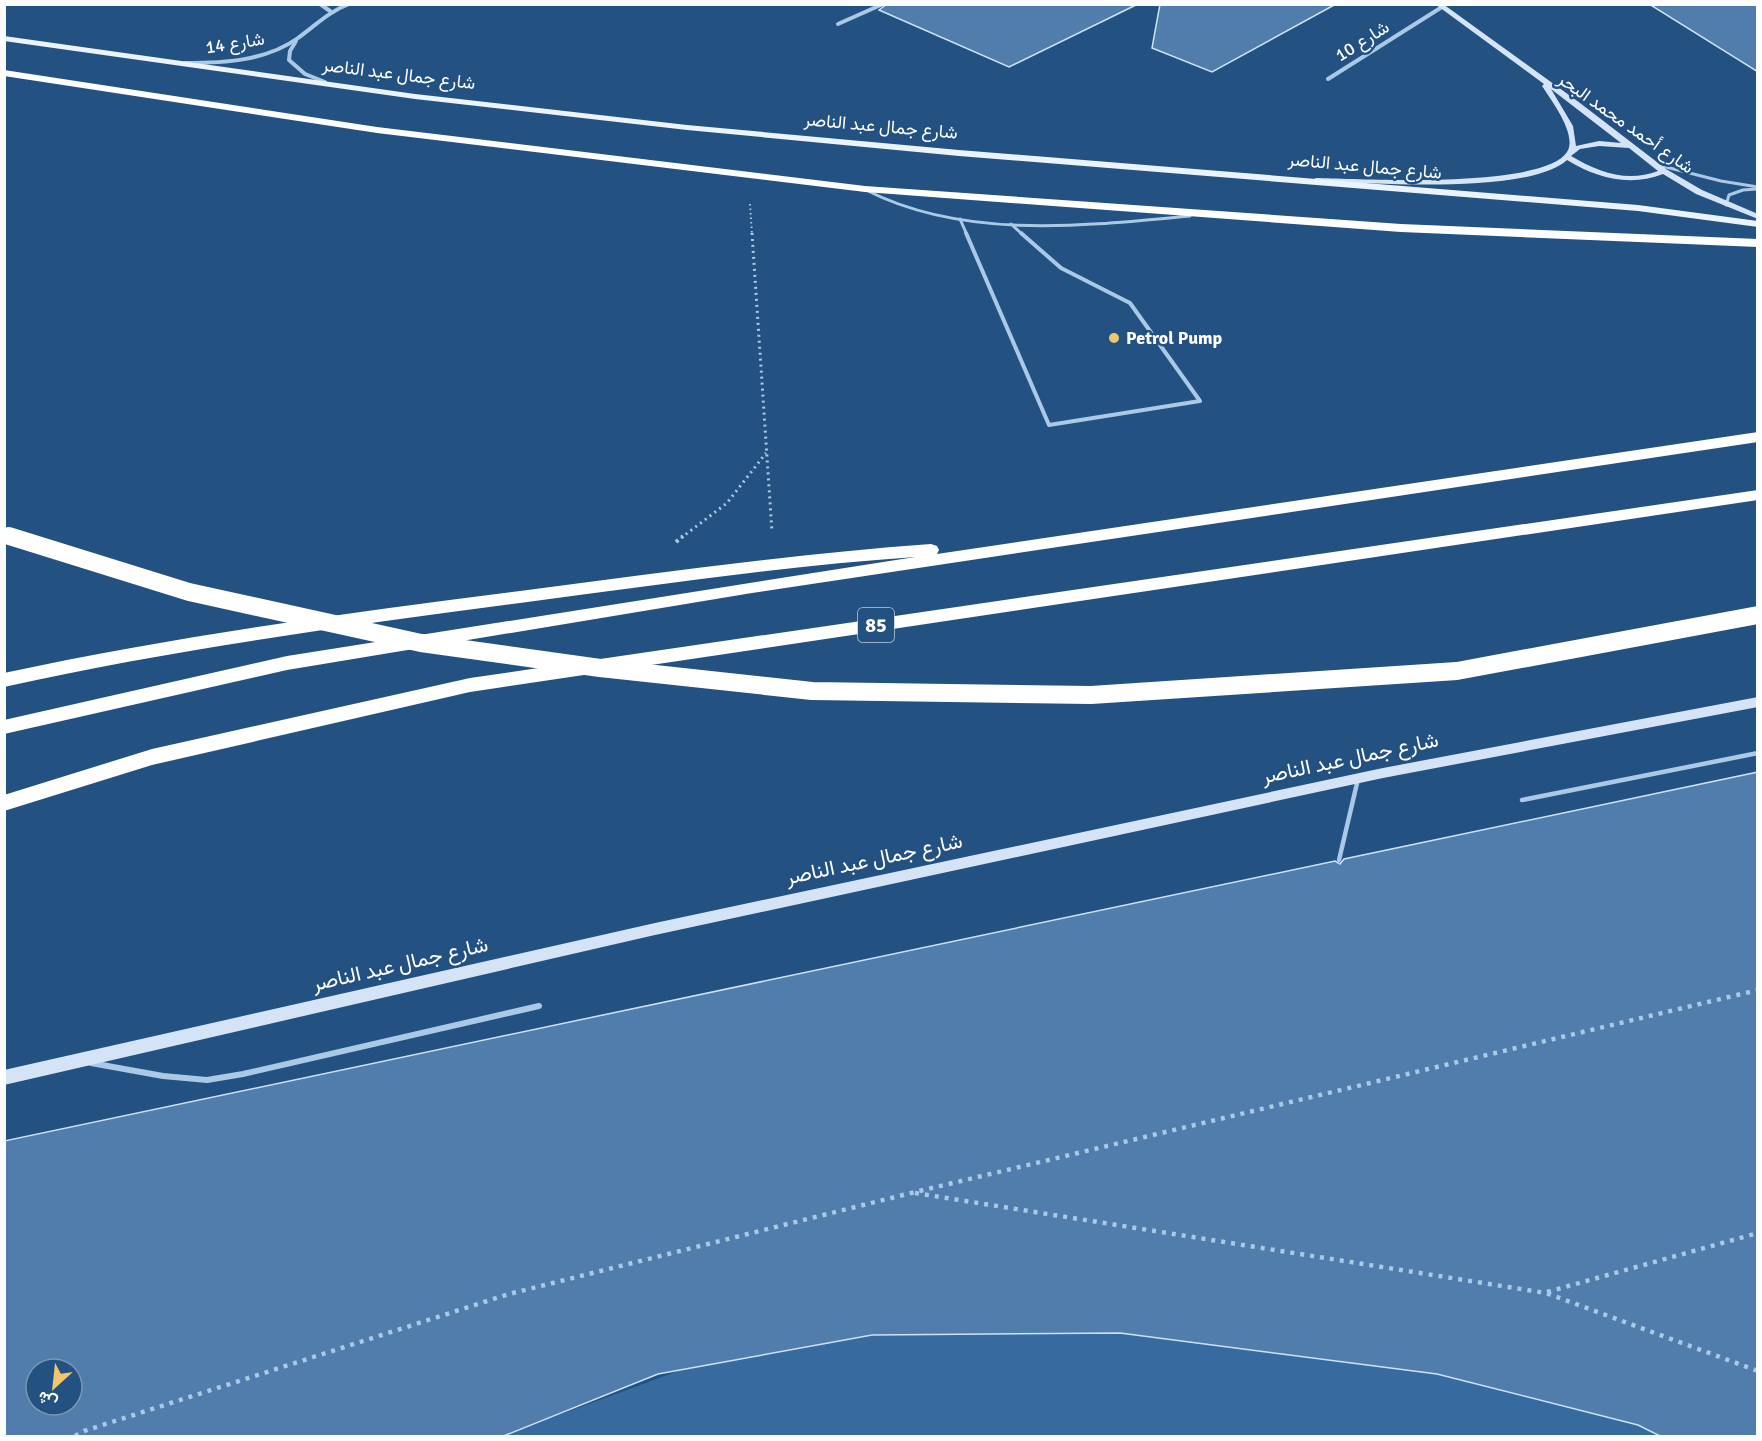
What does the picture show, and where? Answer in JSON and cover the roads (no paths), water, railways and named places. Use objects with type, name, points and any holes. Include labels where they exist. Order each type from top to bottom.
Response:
[{"type":"highway","points":[[4,73],[377,130],[865,189],[1401,228],[1758,243]]},
{"type":"highway","points":[[4,727],[287,663],[752,587],[1758,437]]},
{"type":"highway","name":"85","points":[[4,803],[152,757],[470,684],[1758,495]]},
{"type":"highway","points":[[4,535],[189,592],[421,643],[600,668],[812,691],[1091,695],[1457,671],[1758,615]]},
{"type":"highway","points":[[4,680],[88,660],[195,641],[879,553],[1058,542]]},
{"type":"main road","name":"شارع جمال عبد الناصر","points":[[4,38],[339,86],[551,113],[808,139],[1638,208],[1758,224]]},
{"type":"street","points":[[320,4],[330,10],[349,4]]},
{"type":"street","points":[[838,24],[883,4]]},
{"type":"street","name":"شارع 10","points":[[1328,79],[1440,6]]},
{"type":"street","name":"شارع أحمد محمد البحر","points":[[1440,6],[1577,105],[1663,171],[1726,205],[1758,217]]},
{"type":"street","name":"شارع 14","points":[[172,62],[235,61],[278,50],[298,38],[330,10]]},
{"type":"street","name":"شارع 14","points":[[298,38],[290,51],[289,60],[296,70],[313,79],[339,86]]},
{"type":"street","name":"شارع أحمد محمد البحر","points":[[1543,82],[1570,129],[1573,144],[1570,154]]},
{"type":"street","points":[[1297,180],[1444,181],[1502,178],[1554,167],[1580,146],[1594,143],[1630,147]]},
{"type":"street","points":[[1570,154],[1581,166],[1618,177],[1653,176],[1663,171]]},
{"type":"street","name":"شارع جمال عبد الناصر","points":[[4,1078],[655,929],[1358,779],[1758,702]]},
{"type":"lane","points":[[1654,164],[1758,188]]},
{"type":"lane","points":[[1726,205],[1729,195],[1758,188]]},
{"type":"lane","points":[[865,189],[895,205],[913,211],[1011,224],[1079,226],[1199,215]]},
{"type":"lane","points":[[960,219],[1049,426],[1200,400],[1130,303],[1061,268],[1011,224]]},
{"type":"lane","points":[[1522,800],[1758,753]]},
{"type":"lane","points":[[1339,860],[1358,779]]},
{"type":"lane","points":[[80,1061],[163,1076],[207,1080],[255,1072],[539,1006]]},
{"type":"place","name":"Petrol Pump","points":[[1114,338]]}]
